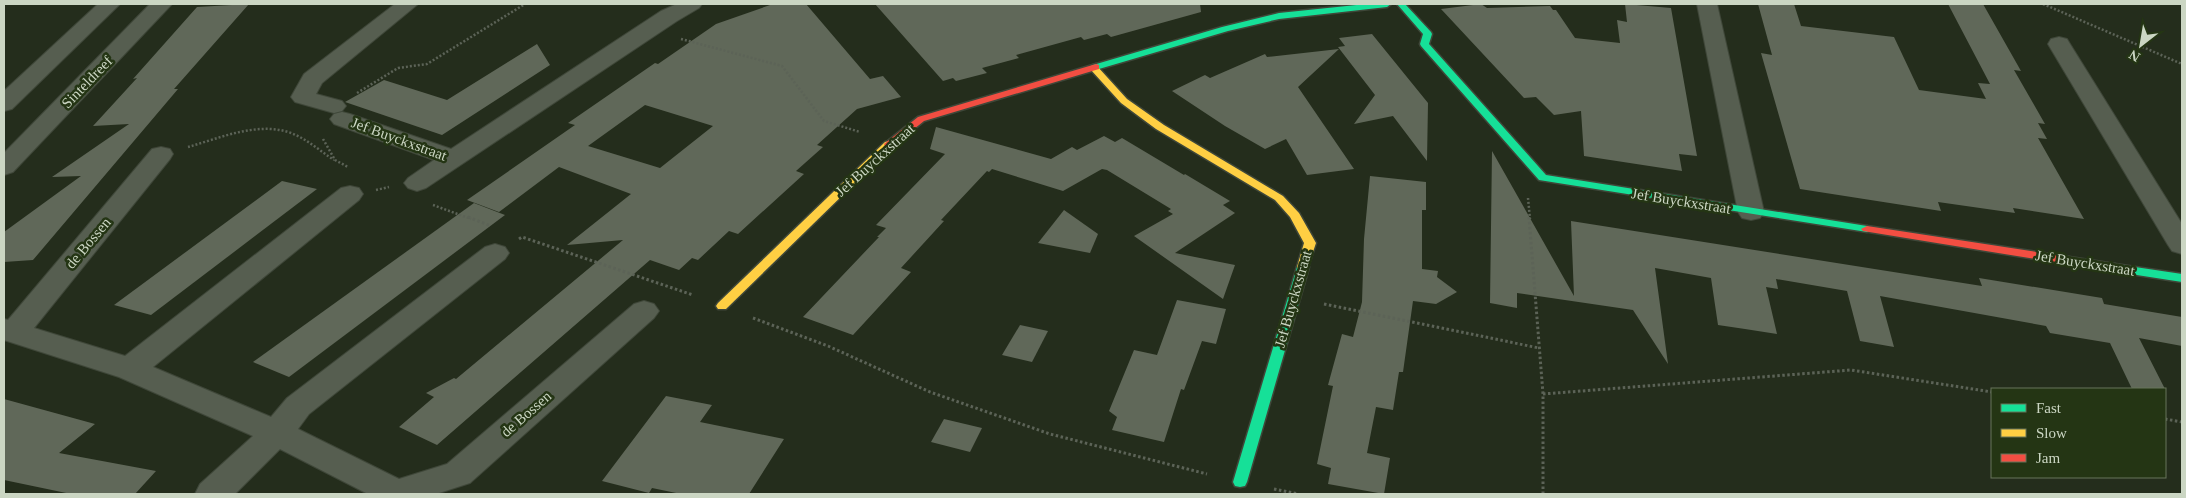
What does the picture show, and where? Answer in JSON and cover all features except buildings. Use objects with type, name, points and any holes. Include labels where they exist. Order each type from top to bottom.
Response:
[{"type":"street","points":[[4,104],[110,4]]},
{"type":"street","name":"Sinteldreef","points":[[6,162],[162,4]]},
{"type":"street","name":"Jef Buyckxstraat","points":[[408,4],[312,80],[304,97],[338,113],[455,159]]},
{"type":"street","name":"Jef Buyckxstraat","points":[[417,183],[648,30],[692,4]]},
{"type":"street","name":"Jef Buyckxstraat","points":[[722,306],[892,142],[920,119],[1225,29],[1278,16],[1387,4]]},
{"type":"street","points":[[1401,4],[1428,34],[1424,44],[1544,178]]},
{"type":"street","name":"Jef Buyckxstraat","points":[[1707,4],[1751,212]]},
{"type":"street","points":[[2059,44],[2182,245]]},
{"type":"street","name":"Jef Buyckxstraat","points":[[1094,68],[1124,101],[1160,127],[1279,198],[1295,215],[1310,243],[1240,482]]},
{"type":"street","name":"de Bossen","points":[[161,154],[9,330],[130,369],[277,433],[395,494],[458,474],[644,311]]},
{"type":"street","name":"Jef Buyckxstraat","points":[[1544,178],[1751,212],[2182,278]]},
{"type":"street","points":[[130,369],[351,182]]},
{"type":"street","points":[[212,494],[246,466],[277,433],[298,406],[501,238]]},
{"type":"path","points":[[395,191],[351,182],[335,160],[322,137],[325,122],[398,68],[427,64],[525,4]]},
{"type":"path","points":[[2043,4],[2182,64]]},
{"type":"path","points":[[648,30],[782,66],[824,121],[892,142]]},
{"type":"path","points":[[161,154],[248,132],[268,129],[284,131],[298,137],[335,160]]},
{"type":"path","points":[[1544,178],[1528,195],[1543,394],[1544,494]]},
{"type":"path","points":[[378,183],[386,188],[417,183]]},
{"type":"path","points":[[432,204],[501,238],[522,237],[675,287],[828,346],[930,392],[1050,434],[1240,482],[1298,494]]},
{"type":"path","points":[[501,238],[522,237]]},
{"type":"path","points":[[1294,298],[1539,348]]},
{"type":"path","points":[[1543,394],[1851,370],[1991,392]]},
{"type":"path","points":[[2166,419],[2182,422]]},
{"type":"traffic: fast","points":[[1096,67],[1225,29],[1279,16],[1387,4]]},
{"type":"traffic: fast","points":[[1401,4],[1428,34],[1424,44],[1543,178],[1867,229]]},
{"type":"traffic: fast","points":[[1240,482],[1303,267]]},
{"type":"traffic: fast","points":[[2115,268],[2182,278]]},
{"type":"traffic: slow","points":[[1094,68],[1124,101],[1160,127],[1279,198],[1295,215],[1310,243],[1303,267]]},
{"type":"traffic: slow","points":[[722,306],[889,144]]},
{"type":"traffic: jam","points":[[889,144],[921,119],[1096,67]]},
{"type":"traffic: jam","points":[[1867,229],[2115,268]]}]
